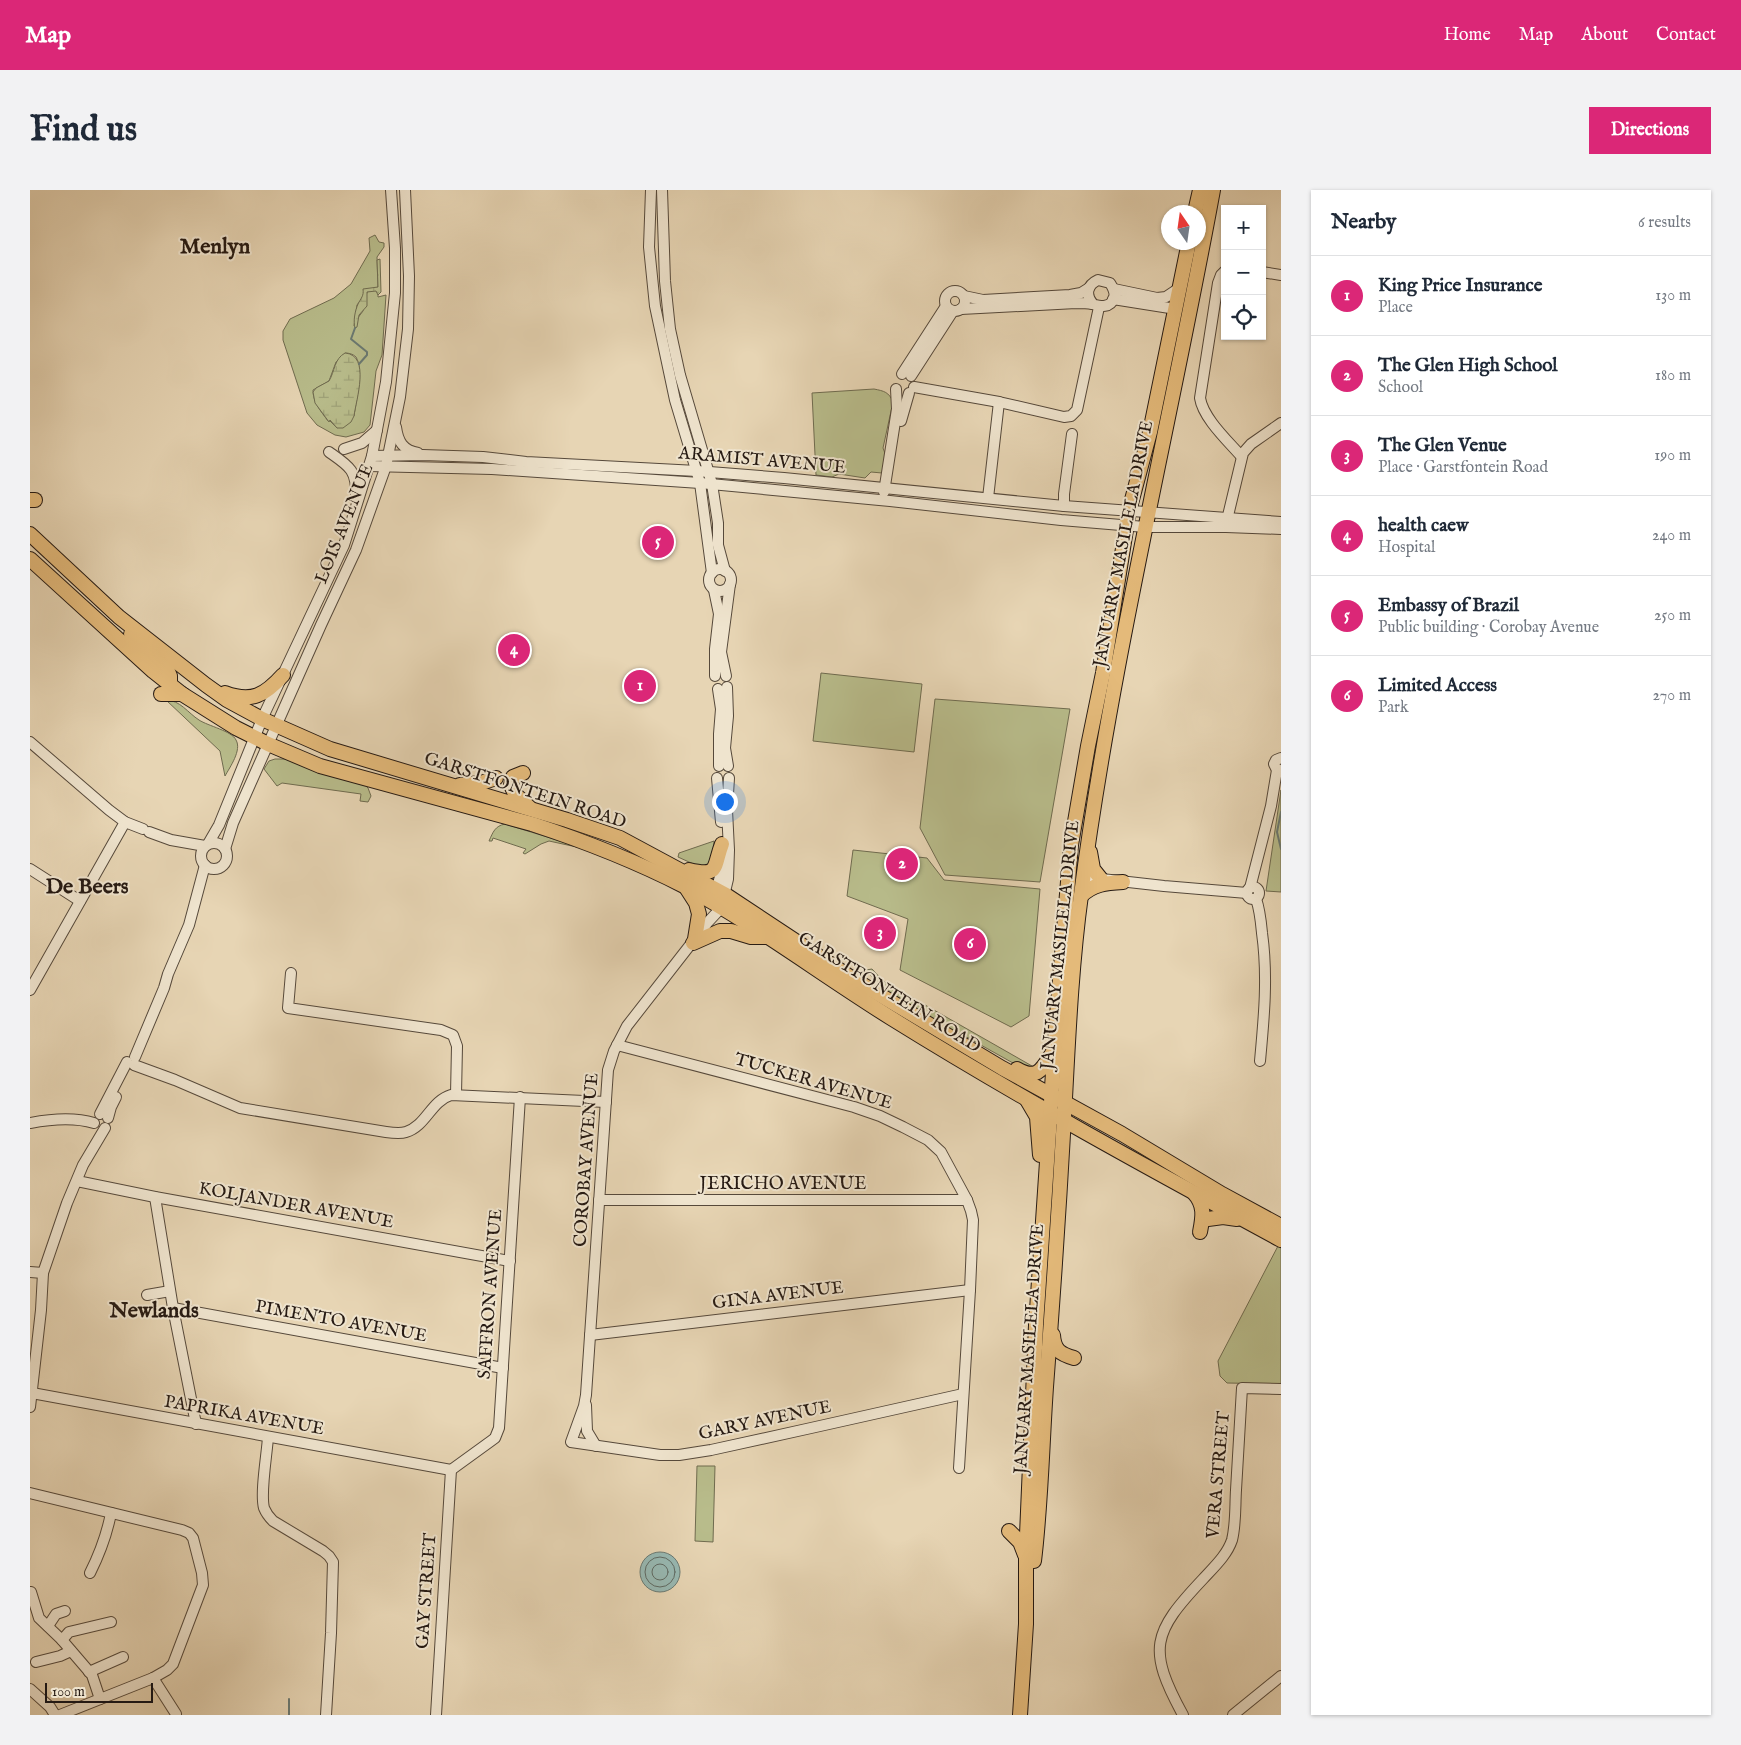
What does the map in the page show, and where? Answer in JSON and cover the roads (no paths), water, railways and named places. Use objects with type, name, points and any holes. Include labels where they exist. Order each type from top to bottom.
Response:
[{"type":"main road","points":[[1199,205],[1209,190]]},
{"type":"main road","points":[[1205,205],[1209,190]]},
{"type":"main road","name":"JANUARY MASILELA DRIVE","points":[[1026,1624],[1027,1528],[1040,1386],[1049,1358],[1069,1020],[1081,896],[1088,844],[1145,527],[1196,285],[1209,190]]},
{"type":"main road","name":"JANUARY MASILELA DRIVE","points":[[1020,1715],[1026,1624],[1036,1548],[1038,1510],[1040,1386],[1036,1328],[1064,928],[1073,835],[1103,673],[1128,518],[1150,432],[1188,250]]},
{"type":"main road","points":[[1176,309],[1181,307],[1186,300],[1195,250]]},
{"type":"main road","name":"GARSTFONTEIN ROAD","points":[[31,538],[119,617],[227,700],[276,726],[330,750],[533,810],[620,838],[676,867],[768,937],[814,969],[1026,1100],[1064,1119],[1281,1240]]},
{"type":"main road","points":[[30,559],[146,666],[165,689],[170,676],[167,669],[138,643],[119,617]]},
{"type":"main road","points":[[30,572],[47,575]]},
{"type":"main road","points":[[206,685],[233,696],[242,698],[252,697],[266,692],[282,675]]},
{"type":"main road","name":"GARSTFONTEIN ROAD","points":[[165,689],[182,694],[220,718],[268,744],[320,766],[410,792],[484,810],[566,836],[719,899],[1002,1068],[1281,1226]]},
{"type":"main road","points":[[522,773],[513,777],[511,785],[515,794],[533,810]]},
{"type":"main road","points":[[452,786],[481,783],[496,778]]},
{"type":"main road","points":[[676,867],[703,873],[711,871],[716,865],[722,844]]},
{"type":"main road","points":[[1088,844],[1093,869],[1101,879]]},
{"type":"main road","points":[[1064,928],[1073,884],[1084,877]]},
{"type":"main road","points":[[1081,896],[1090,888],[1122,882]]},
{"type":"main road","points":[[686,887],[699,912],[700,920],[694,941]]},
{"type":"main road","points":[[694,941],[720,931],[731,931],[751,937],[768,937]]},
{"type":"main road","points":[[1002,1068],[1012,1066],[1026,1074],[1036,1073],[1044,1068],[1055,1049]]},
{"type":"main road","points":[[1026,1100],[1037,1117],[1041,1160],[1046,1175]]},
{"type":"main road","points":[[1192,1191],[1202,1204],[1203,1214],[1200,1232]]},
{"type":"main road","points":[[1208,1219],[1223,1217],[1245,1221]]},
{"type":"main road","points":[[1036,1328],[1043,1324],[1048,1277],[1056,1262]]},
{"type":"main road","points":[[1040,1386],[1055,1368],[1075,1358],[1061,1354],[1056,1348],[1052,1314]]},
{"type":"main road","points":[[1036,1548],[1027,1528],[1038,1510]]},
{"type":"main road","points":[[1009,1531],[1020,1542],[1026,1558]]},
{"type":"street","name":"LOIS AVENUE","points":[[207,845],[219,825],[254,737],[309,615],[332,572],[355,512],[371,461],[391,346],[395,293],[395,248],[391,190]]},
{"type":"street","name":"LOIS AVENUE","points":[[225,849],[233,823],[356,550],[387,461],[402,379],[408,329],[409,276],[405,190]]},
{"type":"street","points":[[651,190],[649,247],[655,306],[674,400],[700,484],[712,573],[709,582],[714,590],[719,614],[713,682],[722,688]]},
{"type":"street","points":[[662,190],[665,281],[670,330],[680,375],[712,484],[718,523],[718,545],[730,579],[721,652],[726,676],[729,680],[722,688],[719,734],[723,766],[731,773],[727,810],[729,865],[719,899]]},
{"type":"street","points":[[1266,273],[1281,275]]},
{"type":"street","points":[[1221,276],[1218,283],[1200,398],[1207,416],[1241,456]]},
{"type":"street","points":[[1103,280],[1110,283],[1114,294],[1106,306],[1076,303],[953,308],[944,300],[948,292],[957,291],[964,296],[983,300],[1070,295],[1081,293],[1094,282],[1103,280]]},
{"type":"street","points":[[1114,294],[1157,298],[1166,297],[1181,287]]},
{"type":"street","points":[[1089,288],[1088,297],[1096,305]]},
{"type":"street","points":[[1114,294],[1176,309]]},
{"type":"street","points":[[886,501],[897,409],[895,380],[907,375],[953,308],[965,301],[964,296]]},
{"type":"street","points":[[896,389],[901,393],[911,390],[999,402],[1064,417],[1071,416],[1077,410],[1096,305]]},
{"type":"street","points":[[888,488],[901,424],[914,381],[907,375]]},
{"type":"street","points":[[988,498],[999,402]]},
{"type":"street","points":[[395,418],[397,435],[402,446],[422,455]]},
{"type":"street","points":[[1227,522],[1241,456],[1251,444],[1281,423]]},
{"type":"street","points":[[344,449],[366,441],[378,429]]},
{"type":"street","points":[[1064,506],[1072,434]]},
{"type":"street","points":[[329,452],[347,465],[354,474],[356,485],[355,512]]},
{"type":"street","name":"ARAMIST AVENUE","points":[[387,461],[422,455],[483,457],[526,462],[697,471],[1064,506],[1128,518]]},
{"type":"street","name":"ARAMIST AVENUE","points":[[371,461],[712,484],[1061,520],[1128,518],[1148,512],[1227,522]]},
{"type":"street","points":[[1128,518],[1145,527],[1227,522],[1281,522]]},
{"type":"street","points":[[1227,522],[1281,529]]},
{"type":"street","points":[[712,573],[721,570],[726,571]]},
{"type":"street","points":[[714,590],[723,590],[730,584]]},
{"type":"street","points":[[715,676],[721,674],[726,676]]},
{"type":"street","points":[[30,742],[125,822],[171,840],[207,845],[220,844],[225,849],[227,855],[225,863],[218,868],[207,864],[171,840]]},
{"type":"street","points":[[1260,1061],[1265,1010],[1266,971],[1260,915],[1253,892],[1279,770],[1275,766],[1275,762],[1281,758]]},
{"type":"street","points":[[719,899],[722,844],[716,770],[723,766]]},
{"type":"street","points":[[717,778],[724,780],[729,778]]},
{"type":"street","points":[[31,984],[125,822]]},
{"type":"street","points":[[30,1408],[41,1310],[43,1273],[58,1224],[100,1121],[132,1061],[142,1021],[159,986],[168,974],[189,925],[196,914],[199,899],[208,880],[207,864],[202,852],[207,845]]},
{"type":"street","points":[[30,870],[80,901]]},
{"type":"street","points":[[1084,877],[1122,882],[1253,892]]},
{"type":"street","name":"COROBAY AVENUE","points":[[571,1442],[585,1402],[608,1070],[617,1045],[627,1026],[708,922],[719,899]]},
{"type":"street","points":[[291,973],[288,1008],[441,1030],[453,1035],[458,1046],[456,1094]]},
{"type":"street","name":"TUCKER AVENUE","points":[[617,1045],[854,1107],[880,1116],[923,1136],[937,1147],[944,1156],[967,1200],[973,1220],[959,1468]]},
{"type":"street","points":[[132,1061],[169,1075],[175,1080],[240,1108],[386,1132],[400,1133],[413,1129],[442,1098],[456,1094],[606,1102]]},
{"type":"street","name":"SAFFRON AVENUE","points":[[451,1470],[491,1441],[499,1428],[520,1097]]},
{"type":"street","points":[[30,1123],[58,1120],[100,1121]]},
{"type":"street","name":"KOLJANDER AVENUE","points":[[76,1181],[154,1197],[510,1261]]},
{"type":"street","points":[[154,1197],[173,1308],[196,1424]]},
{"type":"street","name":"JERICHO AVENUE","points":[[599,1200],[967,1200]]},
{"type":"street","points":[[30,1272],[43,1273]]},
{"type":"street","name":"GINA AVENUE","points":[[590,1335],[970,1290]]},
{"type":"street","points":[[147,1295],[170,1291]]},
{"type":"street","name":"PIMENTO AVENUE","points":[[173,1308],[503,1368]]},
{"type":"street","name":"VERA STREET","points":[[1183,1715],[1165,1679],[1159,1656],[1159,1646],[1166,1626],[1176,1610],[1221,1559],[1232,1541],[1242,1388],[1281,1389]]},
{"type":"street","name":"PAPRIKA AVENUE","points":[[32,1393],[451,1470]]},
{"type":"street","name":"GARY AVENUE","points":[[571,1442],[660,1455],[686,1454],[964,1394]]},
{"type":"street","name":"COROBAY AVENUE","points":[[585,1402],[587,1431],[596,1446]]},
{"type":"street","points":[[268,1437],[263,1493],[264,1507],[267,1515],[273,1521],[323,1551],[333,1562],[326,1715]]},
{"type":"street","name":"GAY STREET","points":[[436,1715],[451,1470]]},
{"type":"street","points":[[30,1493],[189,1533],[193,1538],[202,1573],[203,1586],[176,1658],[167,1670],[152,1678],[60,1715]]},
{"type":"street","points":[[90,1573],[104,1542],[112,1513]]},
{"type":"street","points":[[31,1592],[34,1619],[48,1626],[89,1672],[100,1699]]},
{"type":"street","points":[[48,1626],[56,1614],[66,1611]]},
{"type":"street","points":[[62,1640],[70,1632],[110,1622]]},
{"type":"street","points":[[36,1662],[71,1651]]},
{"type":"street","points":[[89,1672],[123,1657]]},
{"type":"street","points":[[1233,1715],[1281,1676]]},
{"type":"street","points":[[152,1678],[176,1714]]},
{"type":"street","points":[[30,1689],[50,1707],[55,1715]]},
{"type":"water","points":[[660,1552],[674,1558],[680,1572],[674,1586],[660,1592],[646,1586],[640,1572],[646,1558]]},
{"type":"waterway","points":[[355,328],[351,339],[367,352],[367,355],[359,364]]},
{"type":"waterway","points":[[1281,812],[1277,832],[1281,849]]},
{"type":"waterway","points":[[289,1699],[289,1715]]},
{"type":"place","name":"Embassy of Brazil","points":[[658,542]]},
{"type":"place","name":"health caew","points":[[514,650]]},
{"type":"place","name":"King Price Insurance","points":[[640,686]]},
{"type":"place","name":"The Glen High School","points":[[902,864]]},
{"type":"place","name":"The Glen Venue","points":[[880,933]]},
{"type":"place","name":"Limited Access","points":[[970,944]]},
{"type":"district","name":"Menlyn","points":[[215,247]]},
{"type":"district","name":"De Beers","points":[[87,887]]},
{"type":"district","name":"Newlands","points":[[154,1311]]}]
